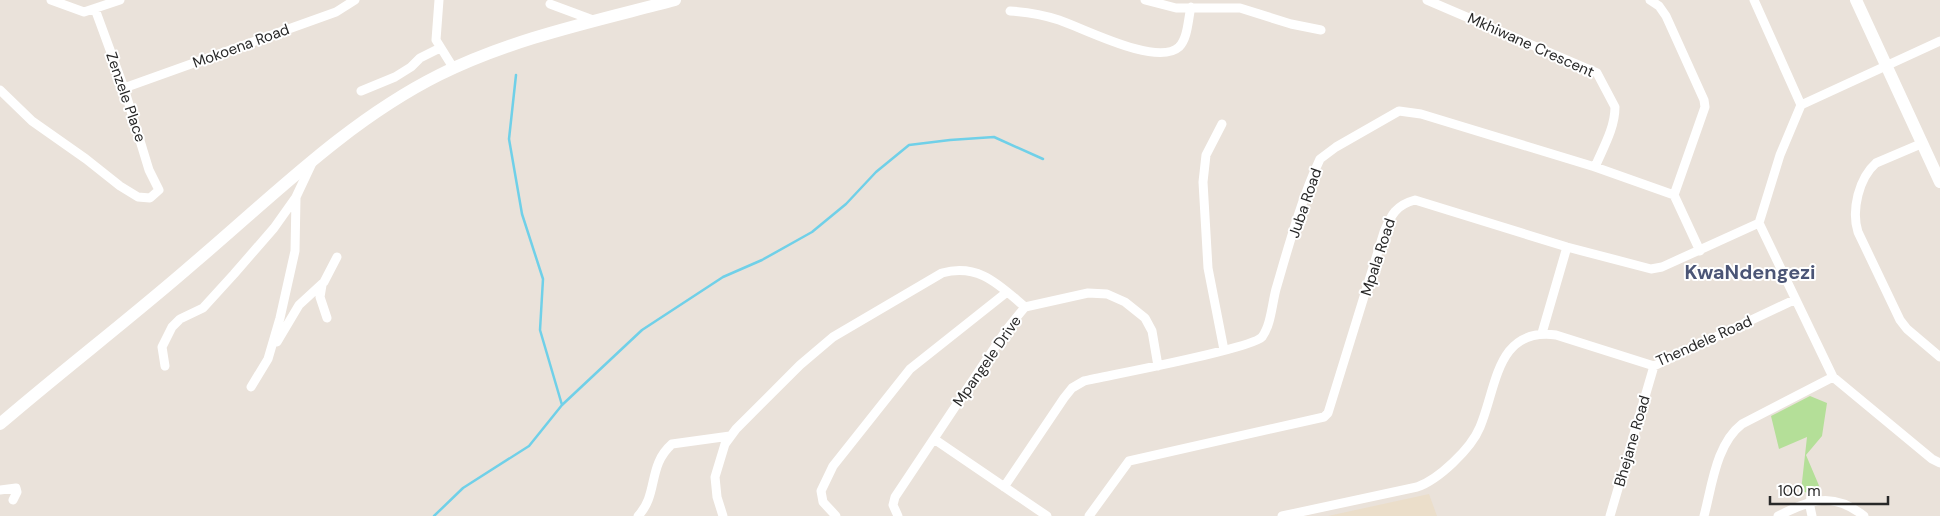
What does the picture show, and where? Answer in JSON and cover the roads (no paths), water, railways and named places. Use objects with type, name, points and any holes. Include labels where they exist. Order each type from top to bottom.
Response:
[{"type":"street","points":[[51,0],[76,11],[95,9],[120,0]]},
{"type":"street","name":"Mokoena Road","points":[[124,88],[336,12],[355,0]]},
{"type":"street","points":[[439,0],[436,40],[454,69]]},
{"type":"street","points":[[0,424],[192,265],[314,160],[378,112],[454,69],[490,53],[596,21],[676,0]]},
{"type":"street","points":[[1145,0],[1176,8],[1240,8],[1292,24],[1321,30]]},
{"type":"street","name":"Mkhiwane Crescent","points":[[1427,0],[1597,72],[1614,107],[1615,114],[1611,130],[1596,167]]},
{"type":"street","points":[[1650,0],[1659,6],[1666,16],[1704,100],[1702,120],[1674,195],[1700,250]]},
{"type":"street","points":[[1754,0],[1801,105]]},
{"type":"street","points":[[1856,0],[1940,182]]},
{"type":"street","points":[[550,4],[596,21]]},
{"type":"street","points":[[1010,11],[1059,20],[1118,44],[1165,53],[1174,50],[1183,42],[1191,7]]},
{"type":"street","name":"Zenzele Place","points":[[0,90],[32,121],[86,159],[120,186],[138,197],[150,198],[158,190],[157,184],[149,170],[124,88],[95,9]]},
{"type":"street","points":[[1940,41],[1801,105],[1780,155],[1759,223],[1794,300],[1833,377],[1932,459],[1940,463]]},
{"type":"street","points":[[361,91],[395,77],[411,67],[420,58],[440,48]]},
{"type":"street","name":"Juba Road","points":[[1004,486],[1072,388],[1084,381],[1158,366],[1254,343],[1261,338],[1266,330],[1276,289],[1320,159],[1388,116],[1399,112],[1421,114],[1596,167],[1674,195]]},
{"type":"street","points":[[1222,124],[1206,155],[1203,182],[1208,268],[1224,350]]},
{"type":"street","points":[[1923,143],[1876,163],[1870,168],[1854,210],[1854,218],[1858,232],[1900,320],[1907,329],[1940,357]]},
{"type":"street","points":[[165,366],[162,347],[172,327],[180,319],[203,308],[274,228],[296,197],[314,160]]},
{"type":"street","points":[[251,387],[266,364],[272,348],[295,251],[296,197]]},
{"type":"street","name":"Mpala Road","points":[[1089,516],[1129,462],[1324,417],[1328,414],[1384,232],[1392,213],[1400,206],[1416,200],[1567,247],[1651,269],[1662,267],[1759,223]]},
{"type":"street","points":[[1282,516],[1416,487],[1433,480],[1476,435],[1502,359],[1512,347],[1526,338],[1542,333],[1567,247]]},
{"type":"street","points":[[272,348],[300,305],[322,284],[332,271],[337,257]]},
{"type":"street","points":[[723,516],[717,496],[715,476],[718,460],[730,436],[800,366],[833,337],[942,273],[957,269],[970,270],[994,281],[1025,307]]},
{"type":"street","points":[[322,284],[320,297],[327,318]]},
{"type":"street","points":[[836,516],[822,502],[821,491],[833,466],[910,369],[1007,292]]},
{"type":"street","name":"Mpangele Drive","points":[[898,516],[893,505],[895,497],[1006,329],[1025,307],[1097,292],[1125,302],[1145,318],[1150,325],[1158,366]]},
{"type":"street","name":"Thendele Road","points":[[1542,333],[1556,335],[1654,366],[1794,300]]},
{"type":"street","name":"Bhejane Road","points":[[1610,516],[1654,366]]},
{"type":"street","points":[[1704,516],[1723,446],[1730,434],[1742,424],[1833,377]]},
{"type":"street","points":[[638,516],[648,502],[656,464],[672,444],[730,436]]},
{"type":"street","points":[[934,438],[1047,516]]},
{"type":"street","points":[[0,490],[16,488],[17,492],[13,500]]},
{"type":"street","points":[[1778,516],[1817,500],[1840,502],[1864,516]]},
{"type":"street","points":[[1809,502],[1812,516]]},
{"type":"waterway","points":[[516,75],[509,139],[522,214],[543,279],[540,330],[562,405]]},
{"type":"waterway","points":[[434,516],[463,488],[529,446],[562,405],[642,330],[723,277],[762,260],[812,232],[846,204],[876,172],[909,145],[994,137],[1043,159]]},
{"type":"district","name":"KwaNdengezi","points":[[1750,272]]}]
